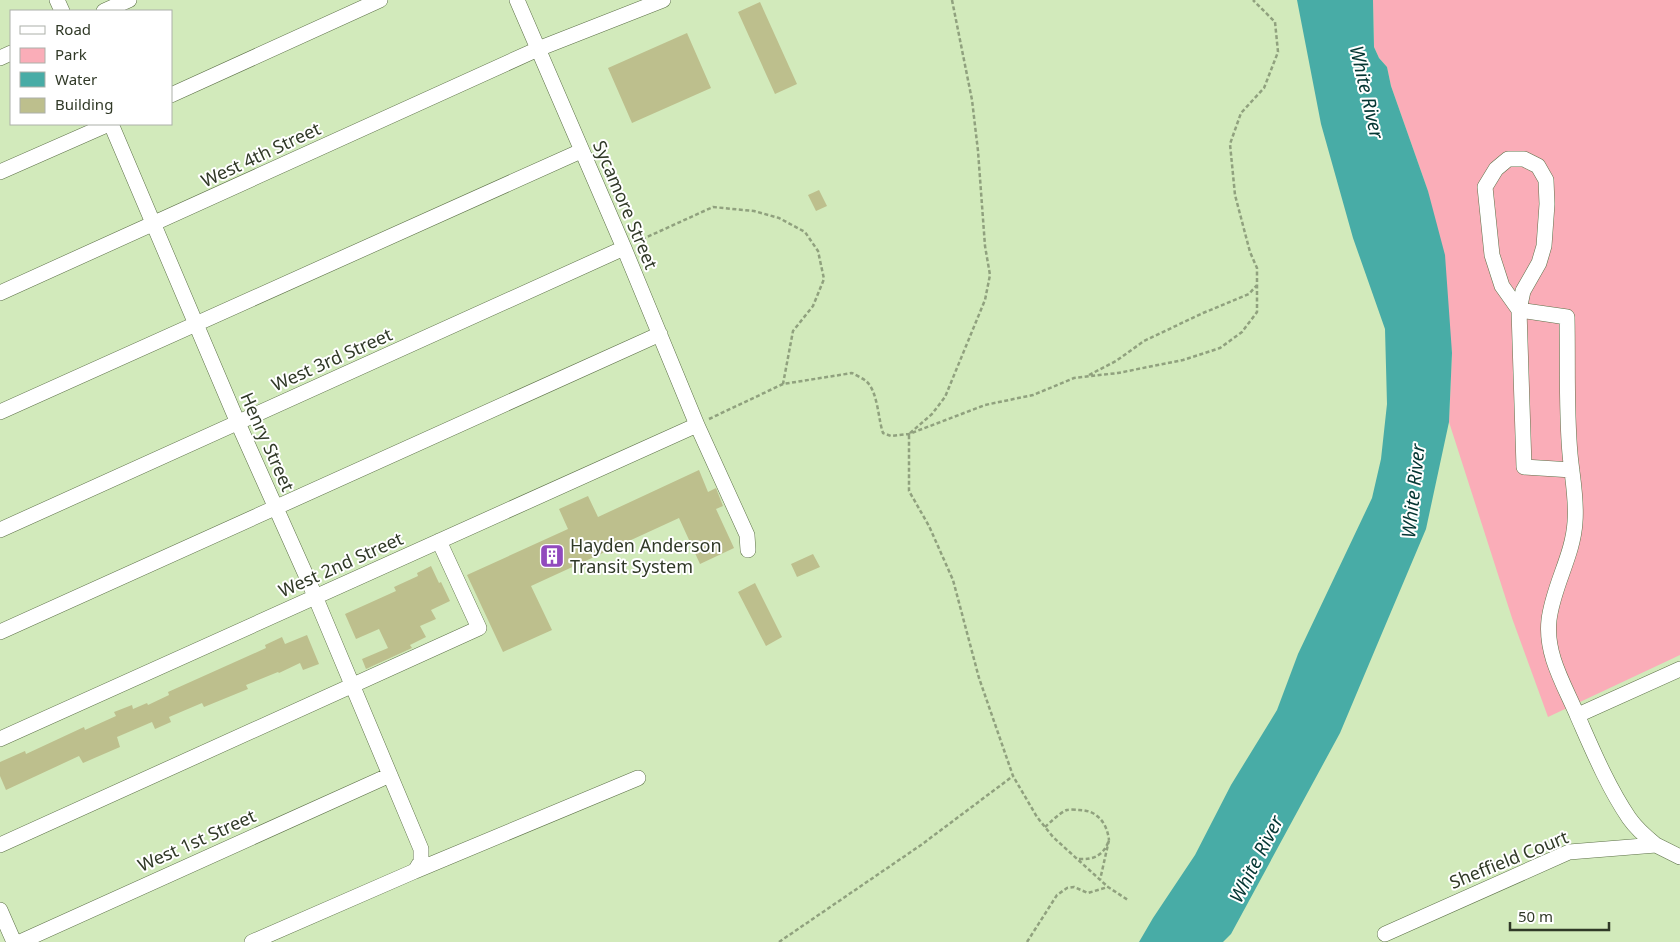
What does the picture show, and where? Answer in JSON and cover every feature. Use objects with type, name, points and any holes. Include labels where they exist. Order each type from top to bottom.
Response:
[{"type":"street","points":[[106,10],[129,0]]},
{"type":"street","points":[[172,96],[380,0]]},
{"type":"street","name":"Sycamore Street","points":[[516,0],[624,248],[697,426],[747,535],[748,550]]},
{"type":"street","name":"West 4th Street","points":[[0,293],[538,49],[663,0]]},
{"type":"street","points":[[0,172],[108,125]]},
{"type":"street","name":"Henry Street","points":[[110,125],[315,597],[421,849],[421,861],[415,871]]},
{"type":"street","points":[[0,412],[581,150]]},
{"type":"street","points":[[1572,470],[1524,467],[1519,310],[1523,291],[1539,263],[1544,246],[1546,180],[1538,166],[1524,159],[1508,159],[1496,169],[1485,187],[1492,255],[1502,286],[1519,310],[1567,317],[1570,453],[1575,490],[1574,534],[1549,620],[1551,649],[1556,668],[1587,738],[1620,804],[1630,820],[1656,845],[1680,857]]},
{"type":"street","name":"West 3rd Street","points":[[0,530],[624,248]]},
{"type":"street","points":[[0,632],[660,334]]},
{"type":"street","name":"West 2nd Street","points":[[0,739],[697,426]]},
{"type":"street","points":[[0,845],[479,628],[439,541]]},
{"type":"street","points":[[1578,715],[1680,669]]},
{"type":"street","name":"West 1st Street","points":[[20,942],[390,775]]},
{"type":"street","points":[[252,942],[415,871],[638,778]]},
{"type":"street","name":"Sheffield Court","points":[[1385,934],[1569,852],[1656,845]]},
{"type":"street","points":[[0,910],[14,942]]},
{"type":"path","points":[[952,0],[972,100],[978,151],[984,246],[990,275],[985,300],[944,397],[932,414],[909,434],[909,491],[929,526],[953,580],[979,678],[1013,776],[1025,799],[1053,837],[1108,887],[1128,900]]},
{"type":"path","points":[[697,426],[783,384],[852,373],[867,382],[876,400],[883,433],[891,436],[909,434],[985,405],[1033,394],[1074,378],[1118,373],[1183,360],[1220,348],[1242,332],[1257,312],[1257,268],[1250,252],[1236,195],[1230,144],[1241,113],[1264,88],[1278,52],[1275,22],[1253,0]]},
{"type":"path","points":[[624,248],[713,207],[754,211],[779,218],[805,232],[818,251],[824,279],[813,306],[792,331],[783,384]]},
{"type":"path","points":[[1086,377],[1116,361],[1144,341],[1248,294],[1258,284]]},
{"type":"path","points":[[779,942],[921,845],[1013,776]]},
{"type":"path","points":[[1045,827],[1067,810],[1082,810],[1094,813],[1103,821],[1108,829],[1108,840],[1100,880]]},
{"type":"path","points":[[1078,859],[1094,858],[1106,848],[1108,840]]},
{"type":"path","points":[[1027,942],[1057,895],[1067,888],[1074,887],[1088,892],[1108,887]]},
{"type":"green space","points":[[1373,0],[1680,0],[1680,655],[1548,717],[1512,618],[1449,422],[1452,353],[1428,191],[1391,86],[1387,67],[1379,58],[1374,47]]},
{"type":"water","name":"White River","points":[[1297,0],[1373,0],[1374,47],[1379,58],[1387,67],[1391,86],[1428,191],[1445,255],[1452,353],[1449,422],[1426,529],[1340,733],[1231,934],[1223,942],[1139,942],[1195,855],[1231,785],[1277,710],[1298,654],[1372,498],[1381,459],[1387,404],[1385,329],[1353,238],[1321,124]]},
{"type":"building","points":[[760,2],[797,84],[775,94],[738,12]]},
{"type":"building","points":[[687,33],[711,88],[632,123],[608,68]]},
{"type":"building","points":[[819,190],[827,206],[816,211],[808,195]]},
{"type":"building","name":"Hayden Anderson Transit System","points":[[699,470],[708,492],[716,488],[723,506],[716,509],[734,548],[700,564],[679,518],[531,586],[552,630],[503,652],[467,575],[568,529],[559,509],[588,496],[598,517]]},
{"type":"building","points":[[813,554],[820,567],[797,577],[791,564]]},
{"type":"building","points":[[431,566],[450,601],[431,610],[436,619],[420,626],[426,637],[410,645],[412,648],[366,669],[362,659],[388,648],[379,629],[356,639],[345,614],[396,591],[394,587],[418,576],[417,573]]},
{"type":"building","points":[[755,583],[782,637],[766,646],[738,592]]},
{"type":"building","points":[[307,635],[319,664],[303,670],[300,663],[246,685],[248,689],[204,707],[202,703],[169,717],[171,722],[155,729],[152,722],[117,737],[120,747],[83,763],[79,756],[6,790],[0,776],[0,762],[25,751],[26,754],[84,727],[85,730],[116,716],[114,712],[132,705],[133,709],[147,703],[148,705],[169,695],[168,692],[266,648],[265,645],[282,637],[285,644]]},
{"type":"place","name":"Hayden Anderson Transit System","points":[[552,556]]}]
